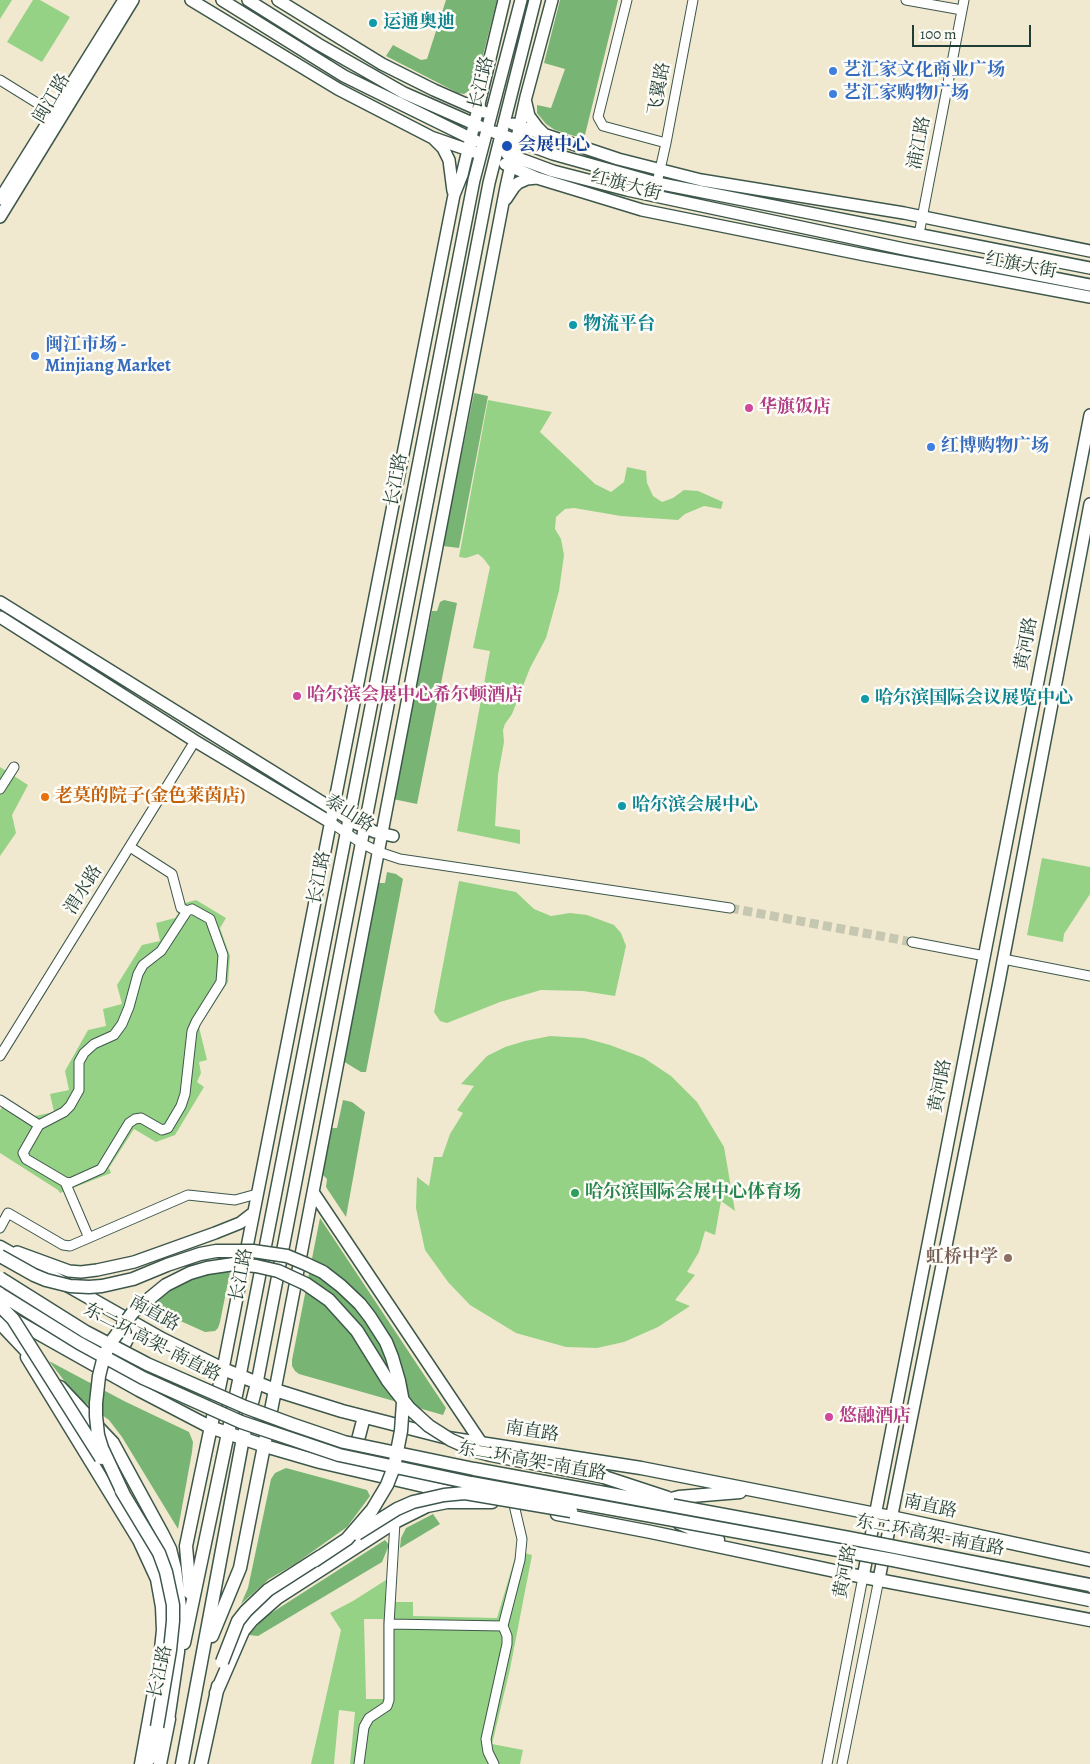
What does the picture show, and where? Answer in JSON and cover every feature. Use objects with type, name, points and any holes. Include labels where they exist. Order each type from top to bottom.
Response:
[{"type":"highway","name":"南直路","points":[[0,1246],[162,1339],[223,1369],[275,1390],[364,1417],[448,1438],[579,1457],[757,1490],[1090,1560]]},
{"type":"highway","points":[[0,1256],[46,1280],[70,1286],[89,1287],[133,1279],[166,1265],[200,1254],[232,1250],[270,1252],[287,1256],[323,1272],[348,1292],[370,1317],[386,1342],[392,1357],[403,1402],[401,1431],[394,1467],[387,1485],[372,1510],[347,1539],[314,1561]]},
{"type":"highway","points":[[124,1495],[102,1448],[98,1435],[96,1416],[99,1376],[109,1346],[133,1312],[166,1285],[190,1273],[207,1268],[222,1265],[248,1265],[268,1268],[299,1280],[329,1300],[357,1331],[388,1380],[409,1408],[429,1426],[451,1440],[476,1451],[491,1455],[604,1477],[716,1514]]},
{"type":"highway","name":"东二环高架-南直路","points":[[0,1278],[86,1332],[147,1364],[227,1400],[344,1442],[408,1456],[1090,1585]]},
{"type":"highway","name":"东二环高架-南直路","points":[[0,1294],[79,1343],[143,1378],[241,1422],[339,1455],[405,1470],[893,1560],[1090,1600]]},
{"type":"highway","points":[[0,1306],[13,1319],[159,1553],[166,1572],[173,1605],[162,1727]]},
{"type":"highway","points":[[0,1312],[109,1374],[210,1426],[265,1446],[351,1470],[492,1502],[742,1551],[863,1577],[1090,1620]]},
{"type":"highway","points":[[0,1323],[113,1443],[170,1550],[175,1569],[180,1607],[178,1652],[162,1727],[148,1764]]},
{"type":"highway","points":[[109,1374],[135,1324]]},
{"type":"highway","points":[[18,1342],[140,1540],[157,1579],[162,1607],[163,1630],[160,1659],[141,1764]]},
{"type":"highway","points":[[192,1608],[186,1546],[223,1369]]},
{"type":"highway","name":"长江路","points":[[160,1764],[162,1727],[192,1608],[240,1376]]},
{"type":"highway","name":"长江路","points":[[182,1764],[243,1438],[256,1383]]},
{"type":"highway","points":[[202,1661],[240,1568],[275,1390]]},
{"type":"highway","points":[[351,1470],[364,1417]]},
{"type":"highway","points":[[567,1516],[640,1515],[651,1511],[655,1503],[654,1496],[649,1490],[579,1457]]},
{"type":"highway","points":[[742,1551],[668,1518],[665,1507],[671,1499],[679,1496],[757,1490]]},
{"type":"highway","points":[[201,1764],[222,1662],[238,1621],[268,1590],[397,1509],[413,1502],[444,1495],[465,1493],[572,1511],[660,1518]]},
{"type":"highway","points":[[216,1693],[244,1631],[263,1609],[277,1598],[395,1522],[427,1506],[446,1502],[492,1502]]},
{"type":"main road","name":"闽江路","points":[[0,217],[124,0]]},
{"type":"main road","name":"闽江路","points":[[0,200],[134,0]]},
{"type":"main road","name":"红旗大街","points":[[191,0],[338,89],[432,137],[469,144]]},
{"type":"main road","name":"红旗大街","points":[[222,0],[344,76],[469,144],[512,161],[627,190],[904,249],[1090,285]]},
{"type":"main road","name":"红旗大街","points":[[248,0],[318,44],[413,97],[488,130],[580,162],[656,183],[1090,268]]},
{"type":"main road","name":"红旗大街","points":[[278,0],[382,64],[491,116],[585,149],[701,180],[922,217],[1090,251]]},
{"type":"main road","points":[[223,1369],[454,195],[462,175],[504,0]]},
{"type":"main road","name":"长江路","points":[[240,1376],[474,180],[521,0]]},
{"type":"main road","name":"长江路","points":[[256,1383],[496,154],[535,0]]},
{"type":"main road","points":[[275,1390],[379,852],[388,835],[501,213],[526,97],[552,0]]},
{"type":"main road","points":[[455,99],[468,98],[476,94],[487,74]]},
{"type":"main road","points":[[526,97],[526,108],[529,116],[538,128],[548,136]]},
{"type":"main road","points":[[432,137],[443,148],[449,160],[454,195]]},
{"type":"main road","name":"红旗大街","points":[[512,161],[537,178],[642,210],[865,255],[1090,297]]},
{"type":"main road","points":[[501,213],[507,196],[514,187],[527,179],[537,178]]},
{"type":"main road","name":"黄河路","points":[[863,1577],[1090,415]]},
{"type":"main road","name":"黄河路","points":[[879,1579],[1003,959],[1090,504]]},
{"type":"main road","name":"泰山路","points":[[0,602],[349,819],[364,827],[388,835]]},
{"type":"main road","name":"泰山路","points":[[0,617],[195,740],[330,822]]},
{"type":"main road","points":[[313,1192],[480,1442]]},
{"type":"main road","points":[[0,1246],[69,1271],[81,1272],[134,1262],[240,1223],[253,1213]]},
{"type":"street","points":[[627,0],[598,118],[603,126],[666,143]]},
{"type":"street","name":"飞翼路","points":[[656,183],[666,143],[692,0]]},
{"type":"street","points":[[906,0],[962,10]]},
{"type":"street","name":"浦江路","points":[[919,234],[964,0]]},
{"type":"street","points":[[0,80],[57,116]]},
{"type":"street","name":"渭水路","points":[[0,1056],[195,740]]},
{"type":"street","points":[[0,789],[14,767]]},
{"type":"street","name":"泰山路","points":[[330,822],[361,843],[400,859],[730,908]]},
{"type":"street","points":[[130,847],[172,874],[181,908],[187,911]]},
{"type":"street","points":[[192,909],[210,919],[223,956],[221,982],[192,1031],[185,1094],[181,1106],[168,1128],[162,1130],[142,1118],[136,1119],[129,1123],[100,1170],[70,1183],[65,1182],[26,1159],[23,1153],[39,1125],[64,1112],[70,1106],[79,1090],[79,1062],[84,1052],[94,1044],[114,1035],[122,1024],[138,974],[143,965],[161,951],[187,911],[192,909]]},
{"type":"street","points":[[912,942],[985,956]]},
{"type":"street","points":[[1003,959],[1090,976]]},
{"type":"street","points":[[0,1100],[39,1125]]},
{"type":"street","points":[[65,1182],[89,1238]]},
{"type":"street","points":[[0,1228],[8,1213],[63,1245],[70,1246],[188,1195],[235,1200],[257,1194]]},
{"type":"street","points":[[494,1764],[488,1752],[486,1739],[507,1644],[507,1636],[503,1626],[520,1560],[522,1539],[514,1505]]},
{"type":"street","points":[[359,1764],[364,1727],[369,1718],[387,1706],[390,1700],[389,1624],[395,1522]]},
{"type":"street","name":"黄河路","points":[[827,1764],[863,1577]]},
{"type":"street","name":"黄河路","points":[[842,1764],[879,1579]]},
{"type":"street","points":[[389,1624],[503,1626]]},
{"type":"green space","points":[[0,0],[12,0],[0,19]]},
{"type":"green space","points":[[33,0],[40,0],[70,17],[42,62],[7,42]]},
{"type":"green space","points":[[446,0],[497,0],[475,87],[464,94],[458,93],[386,56],[393,45],[421,60],[427,59]]},
{"type":"green space","points":[[560,0],[618,0],[584,139],[555,130],[546,124],[537,113],[537,105],[551,108],[565,69],[544,63]]},
{"type":"green space","points":[[474,393],[488,396],[459,548],[443,546]]},
{"type":"green space","points":[[488,400],[552,412],[540,432],[595,484],[611,492],[624,482],[627,467],[646,471],[647,483],[653,496],[662,502],[673,498],[684,490],[698,491],[723,502],[721,509],[704,506],[685,514],[678,520],[621,516],[574,508],[565,509],[556,517],[555,529],[561,539],[564,555],[559,591],[546,638],[530,668],[512,714],[503,730],[504,742],[498,775],[495,826],[520,830],[520,844],[457,831],[490,651],[473,648],[490,567],[478,554],[466,558],[459,557]]},
{"type":"green space","points":[[444,600],[457,603],[417,804],[393,799],[432,611],[437,611],[440,602]]},
{"type":"green space","points":[[0,767],[28,785],[12,815],[16,833],[0,856]]},
{"type":"green space","points":[[1042,858],[1090,867],[1090,894],[1064,934],[1063,942],[1027,935]]},
{"type":"green space","points":[[387,872],[396,874],[403,879],[366,1072],[361,1072],[343,1061],[378,883],[385,883]]},
{"type":"green space","points":[[459,881],[516,892],[534,909],[551,916],[570,913],[587,915],[614,925],[621,933],[626,946],[615,996],[583,991],[541,990],[500,1002],[447,1023],[440,1021],[434,1012]]},
{"type":"green space","points":[[196,900],[226,918],[220,928],[230,956],[228,982],[199,1027],[207,1060],[199,1062],[201,1073],[197,1082],[204,1087],[175,1135],[156,1142],[134,1129],[109,1168],[111,1173],[60,1193],[0,1153],[0,1110],[8,1099],[35,1116],[54,1112],[50,1094],[69,1090],[65,1071],[88,1030],[106,1026],[103,1009],[122,1004],[117,985],[142,945],[160,941],[156,923],[175,918],[185,903]]},
{"type":"green space","name":"哈尔滨国际会展中心体育场","points":[[550,1036],[584,1038],[610,1045],[644,1058],[671,1076],[697,1102],[724,1147],[735,1211],[721,1201],[715,1235],[705,1231],[699,1252],[687,1272],[695,1275],[675,1300],[690,1306],[658,1327],[624,1342],[597,1348],[566,1347],[516,1333],[470,1305],[448,1282],[425,1250],[416,1208],[417,1177],[429,1186],[434,1157],[442,1157],[450,1134],[463,1113],[457,1110],[474,1086],[461,1084],[487,1056],[505,1047]]},
{"type":"green space","points":[[343,1100],[352,1102],[365,1112],[346,1217],[326,1187],[327,1179],[322,1174],[332,1128],[337,1128]]},
{"type":"green space","points":[[320,1218],[446,1408],[443,1415],[299,1374],[295,1371],[292,1366],[292,1360]]},
{"type":"green space","points":[[213,1272],[230,1272],[220,1322],[215,1331],[205,1332],[147,1306],[164,1293],[194,1277]]},
{"type":"green space","points":[[49,1361],[124,1401],[189,1432],[193,1442],[192,1452],[178,1529],[122,1437],[109,1420],[76,1396]]},
{"type":"green space","points":[[286,1468],[367,1490],[370,1496],[347,1527],[295,1564],[269,1579],[241,1604],[248,1588],[271,1479],[275,1473]]},
{"type":"green space","points":[[433,1514],[440,1524],[400,1548],[401,1538],[406,1528]]},
{"type":"green space","points":[[385,1540],[389,1545],[382,1562],[258,1636],[249,1635],[265,1617]]},
{"type":"green space","points":[[517,1551],[532,1555],[510,1669],[492,1744],[523,1750],[520,1764],[350,1764],[355,1712],[339,1710],[334,1764],[311,1764],[341,1630],[330,1613],[386,1580],[385,1602],[413,1602],[413,1616],[497,1618]],"holes":[[[364,1619],[383,1619],[383,1699],[366,1699]]]},
{"type":"tunnel","points":[[730,908],[912,942]]},
{"type":"place","name":"运通奥迪","points":[[373,23]]},
{"type":"place","name":"艺汇家文化商业广场","points":[[833,71]]},
{"type":"place","name":"艺汇家购物广场","points":[[833,94]]},
{"type":"place","name":"会展中心","points":[[507,146]]},
{"type":"place","name":"物流平台","points":[[573,325]]},
{"type":"place","name":"闽江市场 - Minjiang Market","points":[[35,356]]},
{"type":"place","name":"华旗饭店","points":[[749,408]]},
{"type":"place","name":"红博购物广场","points":[[931,447]]},
{"type":"place","name":"哈尔滨会展中心希尔顿酒店","points":[[297,696]]},
{"type":"place","name":"哈尔滨国际会议展览中心","points":[[865,699]]},
{"type":"place","name":"老莫的院子(金色莱茵店)","points":[[45,797]]},
{"type":"place","name":"哈尔滨会展中心","points":[[622,806]]},
{"type":"place","name":"哈尔滨国际会展中心体育场","points":[[575,1193]]},
{"type":"place","name":"虹桥中学","points":[[1008,1258]]},
{"type":"place","name":"悠融酒店","points":[[829,1417]]}]
